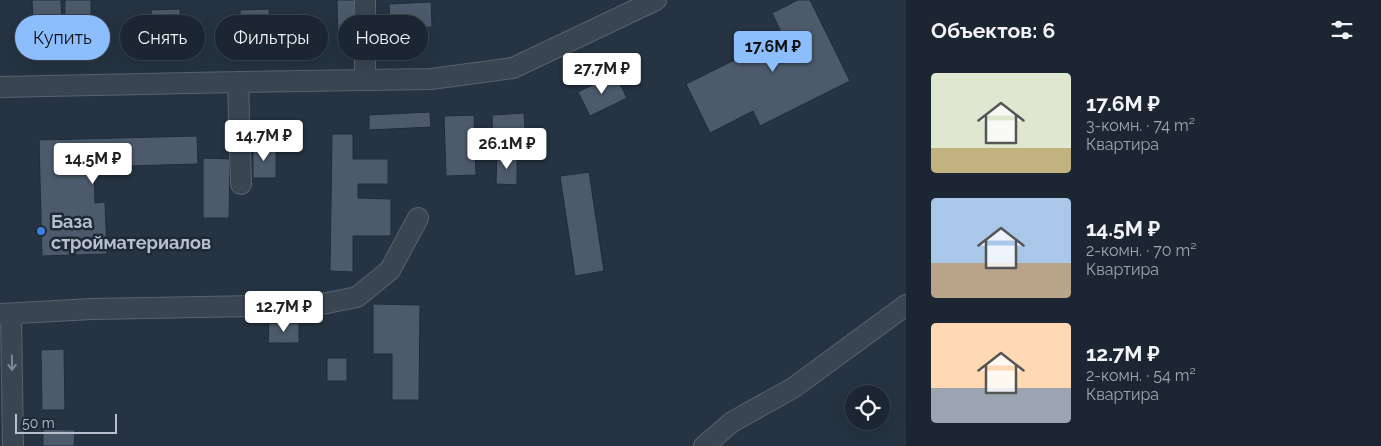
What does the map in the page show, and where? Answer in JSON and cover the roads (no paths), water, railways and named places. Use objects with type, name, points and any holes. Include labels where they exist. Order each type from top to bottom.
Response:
[{"type":"street","points":[[365,0],[365,80]]},
{"type":"street","points":[[0,87],[431,80],[513,68],[656,0]]},
{"type":"street","points":[[238,82],[241,184]]},
{"type":"street","points":[[13,446],[6,420],[6,314],[92,309],[317,305],[357,297],[390,270],[418,218]]},
{"type":"street","points":[[704,446],[732,422],[793,388],[906,305]]},
{"type":"place","name":"База стройматериалов","points":[[41,231]]}]
